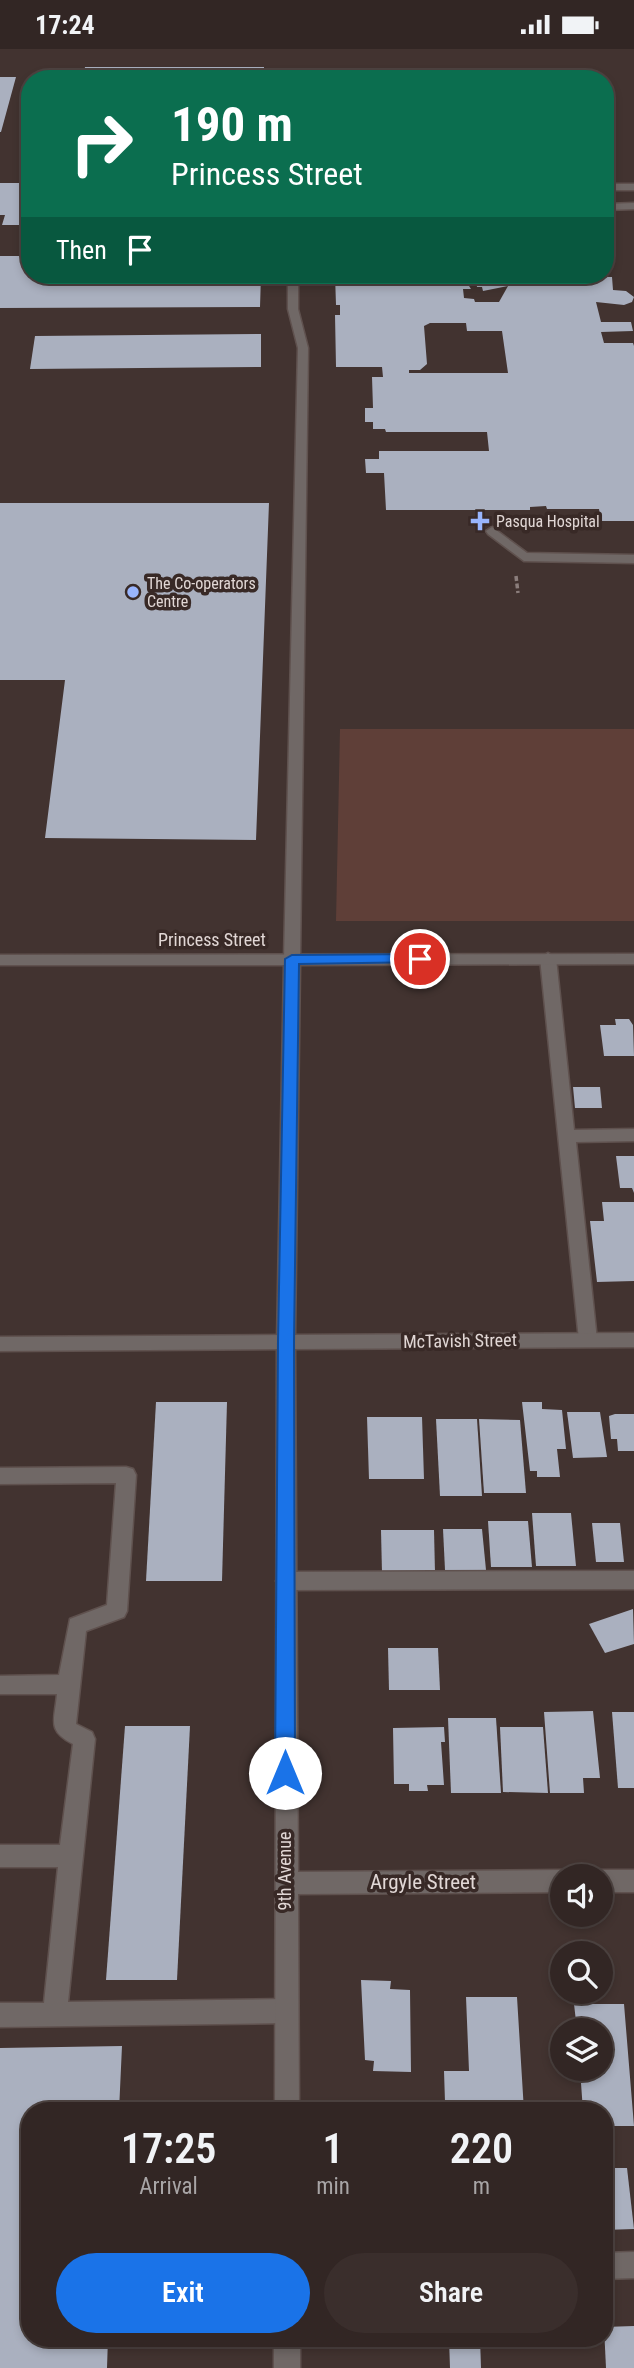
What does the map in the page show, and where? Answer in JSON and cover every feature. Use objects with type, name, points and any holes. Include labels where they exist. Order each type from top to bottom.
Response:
[{"type":"street","points":[[614,187],[634,187]]},
{"type":"street","points":[[614,207],[634,206]]},
{"type":"street","name":"9th Avenue","points":[[287,2102],[286,1342],[303,348],[293,309],[293,284]]},
{"type":"street","points":[[492,531],[524,557],[634,559]]},
{"type":"street","points":[[548,958],[569,1136],[588,1340]]},
{"type":"street","name":"Princess Street","points":[[0,960],[634,959]]},
{"type":"street","points":[[569,1136],[634,1135]]},
{"type":"street","name":"McTavish Street","points":[[0,1344],[634,1340]]},
{"type":"street","points":[[0,1476],[127,1475],[117,1611],[77,1625],[68,1684],[65,1729],[84,1739],[55,2014]]},
{"type":"street","points":[[286,1581],[634,1580]]},
{"type":"street","points":[[0,1685],[68,1684]]},
{"type":"street","points":[[0,1856],[70,1856]]},
{"type":"street","name":"Argyle Street","points":[[285,1883],[550,1881]]},
{"type":"street","points":[[613,1881],[634,1881]]},
{"type":"street","points":[[0,2015],[286,2011]]},
{"type":"street","points":[[613,2266],[634,2265]]},
{"type":"street","points":[[287,2347],[287,2368]]},
{"type":"path","points":[[516,568],[518,593]]},
{"type":"shaded area","points":[[340,729],[634,729],[634,921],[336,921]]},
{"type":"building","points":[[85,67],[264,67],[264,70],[84,70]]},
{"type":"building","points":[[0,77],[16,77],[1,132],[0,132]]},
{"type":"building","points":[[0,183],[21,183],[21,225],[2,225],[5,215],[0,215]]},
{"type":"building","points":[[0,256],[21,256],[21,284],[261,284],[260,307],[0,308]]},
{"type":"building","name":"Pasqua Hospital","points":[[335,284],[468,284],[471,289],[463,289],[464,298],[474,299],[475,302],[499,302],[508,286],[483,291],[476,284],[613,284],[613,290],[626,291],[634,297],[632,302],[624,305],[596,302],[601,322],[631,322],[633,331],[601,332],[604,343],[633,343],[634,346],[634,521],[601,521],[599,509],[547,509],[546,506],[530,507],[530,510],[386,510],[384,473],[366,473],[365,459],[379,459],[379,451],[489,451],[487,432],[386,432],[385,429],[373,429],[373,422],[365,422],[365,408],[373,408],[372,377],[383,377],[382,367],[336,367],[335,315],[340,315],[340,305],[336,305]],"holes":[[[430,323],[466,323],[467,331],[502,331],[508,373],[409,373],[409,370],[420,370],[427,364],[424,326]]]},
{"type":"building","points":[[261,334],[261,367],[30,369],[35,336]]},
{"type":"building","name":"The Co-operators Centre","points":[[0,503],[269,503],[256,840],[45,838],[65,680],[0,680]]},
{"type":"building","points":[[615,1019],[629,1019],[633,1025],[634,1056],[604,1056],[600,1025],[616,1025]]},
{"type":"building","points":[[573,1087],[600,1087],[602,1108],[575,1108]]},
{"type":"building","points":[[616,1156],[634,1156],[634,1193],[632,1188],[620,1188]]},
{"type":"building","points":[[602,1202],[634,1202],[634,1281],[597,1282],[590,1221],[604,1221]]},
{"type":"building","points":[[156,1402],[227,1402],[222,1581],[146,1581]]},
{"type":"building","points":[[522,1402],[542,1402],[542,1409],[562,1410],[566,1449],[557,1449],[560,1477],[537,1477],[537,1471],[530,1471]]},
{"type":"building","points":[[567,1412],[600,1412],[607,1457],[573,1458]]},
{"type":"building","points":[[634,1414],[634,1451],[618,1451],[617,1439],[611,1439],[609,1416]]},
{"type":"building","points":[[367,1417],[422,1417],[424,1479],[369,1479]]},
{"type":"building","points":[[436,1419],[477,1419],[482,1496],[440,1496]]},
{"type":"building","points":[[479,1419],[520,1420],[526,1493],[484,1493]]},
{"type":"building","points":[[532,1513],[571,1513],[576,1566],[536,1566]]},
{"type":"building","points":[[488,1521],[528,1521],[532,1567],[491,1567]]},
{"type":"building","points":[[592,1523],[620,1523],[624,1562],[596,1562]]},
{"type":"building","points":[[443,1529],[482,1529],[486,1570],[445,1570]]},
{"type":"building","points":[[381,1530],[434,1530],[435,1573],[382,1573]]},
{"type":"building","points":[[633,1609],[634,1644],[605,1653],[589,1624]]},
{"type":"building","points":[[388,1648],[438,1648],[440,1690],[389,1690]]},
{"type":"building","points":[[593,1711],[600,1778],[583,1778],[584,1793],[550,1793],[544,1712]]},
{"type":"building","points":[[612,1712],[634,1712],[634,1788],[618,1788]]},
{"type":"building","points":[[448,1718],[496,1718],[501,1793],[451,1793]]},
{"type":"building","points":[[125,1726],[190,1726],[177,1980],[106,1980]]},
{"type":"building","points":[[444,1727],[445,1742],[441,1742],[444,1785],[427,1785],[428,1791],[409,1791],[409,1784],[394,1784],[393,1728]]},
{"type":"building","points":[[500,1727],[543,1727],[548,1793],[503,1792]]},
{"type":"building","points":[[361,1980],[391,1981],[390,1989],[410,1990],[411,2072],[373,2071],[374,2061],[365,2060]]},
{"type":"building","points":[[466,1997],[517,1997],[523,2102],[445,2102],[444,2071],[469,2071]]},
{"type":"building","points":[[574,2004],[624,2004],[634,2126],[613,2126],[613,2102],[582,2102],[581,2081],[613,2081],[613,2018],[576,2018]]},
{"type":"building","points":[[122,2046],[119,2102],[21,2102],[21,2347],[108,2347],[107,2368],[0,2368],[0,2048]]},
{"type":"building","points":[[613,2168],[627,2168],[634,2229],[613,2230]]},
{"type":"building","points":[[634,2326],[634,2368],[606,2368],[605,2347],[613,2347],[613,2327]]},
{"type":"building","points":[[449,2347],[480,2347],[481,2368],[450,2368]]},
{"type":"place","name":"Pasqua Hospital","points":[[480,521]]},
{"type":"place","name":"The Co-operators Centre","points":[[133,592]]},
{"type":"route","points":[[285,1773],[286,1342],[292,959],[420,959]]}]
